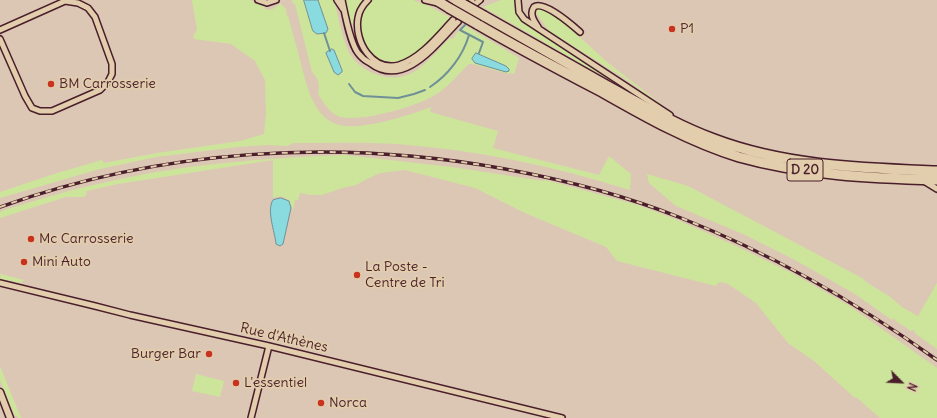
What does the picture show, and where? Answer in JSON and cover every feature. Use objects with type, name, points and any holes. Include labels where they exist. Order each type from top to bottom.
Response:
[{"type":"highway","name":"D 20","points":[[456,0],[642,105],[714,139],[781,158],[816,164],[844,167],[937,170]]},
{"type":"highway","name":"D 20","points":[[443,4],[638,113],[684,136],[719,150],[782,167],[843,176],[937,180]]},
{"type":"street","points":[[258,0],[267,3],[276,0]]},
{"type":"street","points":[[337,0],[345,13]]},
{"type":"street","points":[[342,0],[348,26],[358,53],[376,68],[389,71],[402,70],[416,63],[428,53],[455,21],[424,50],[412,59],[399,65],[389,66],[370,57],[363,50],[359,39],[357,29],[358,17],[363,6],[368,0]]},
{"type":"street","points":[[426,0],[443,4]]},
{"type":"street","points":[[473,2],[480,0]]},
{"type":"street","points":[[518,0],[519,12],[524,19],[695,131]]},
{"type":"street","points":[[0,30],[65,2],[78,3],[88,8],[95,17],[112,64],[112,74],[108,82],[100,90],[52,111],[40,111],[32,108],[25,96],[0,39]]},
{"type":"street","points":[[538,28],[532,14],[532,8],[537,3],[546,2],[554,7],[580,32]]},
{"type":"street","points":[[922,180],[937,189]]},
{"type":"street","name":"Rue d'Athènes","points":[[0,283],[90,304],[135,317],[269,346],[562,418]]},
{"type":"street","points":[[251,418],[269,346]]},
{"type":"street","points":[[0,392],[10,418]]},
{"type":"green space","points":[[192,0],[250,0],[265,7],[265,9],[270,10],[275,8],[280,3],[286,9],[308,88],[316,107],[322,115],[339,125],[360,126],[372,124],[398,118],[431,107],[430,112],[498,131],[493,148],[599,175],[609,156],[631,174],[630,190],[544,166],[456,150],[384,143],[293,143],[287,146],[267,145],[238,147],[156,157],[100,169],[0,198],[0,192],[102,160],[104,163],[157,153],[240,141],[264,134],[266,113],[265,80],[255,61],[231,44],[194,39],[193,36],[197,30]]},
{"type":"green space","points":[[292,0],[334,0],[343,37],[351,56],[365,69],[382,76],[400,77],[409,75],[430,59],[450,38],[453,39],[464,25],[519,58],[514,74],[469,64],[440,92],[416,104],[372,116],[347,118],[338,116],[329,109],[318,94],[318,82],[312,72],[295,4],[293,4]]},
{"type":"green space","points":[[345,0],[363,0],[355,14],[352,26]]},
{"type":"green space","points":[[374,0],[413,0],[429,6],[451,18],[422,49],[415,54],[400,61],[388,61],[377,58],[369,50],[363,41],[360,30],[361,19],[365,8]]},
{"type":"green space","points":[[501,0],[515,0],[516,12],[523,22],[603,73],[617,84],[483,7]]},
{"type":"green space","points":[[538,8],[550,10],[607,62],[665,107],[621,76],[549,31],[537,14],[536,11]]},
{"type":"green space","points":[[345,155],[452,167],[543,181],[546,180],[638,205],[680,221],[794,274],[848,305],[937,368],[937,418],[880,418],[856,397],[855,398],[814,361],[788,343],[756,303],[728,284],[721,282],[716,286],[617,261],[606,247],[525,213],[475,188],[405,170],[380,173],[356,185],[322,195],[300,193],[298,200],[295,200],[293,211],[291,204],[284,197],[273,198],[273,160],[118,184],[87,191],[85,197],[66,197],[0,218],[0,212],[4,210],[81,188],[136,176],[195,166],[255,160]]},
{"type":"green space","points":[[647,174],[688,186],[862,278],[889,296],[902,307],[918,316],[937,283],[937,349],[916,334],[914,330],[911,331],[894,318],[892,320],[855,294],[795,260],[743,234],[676,206],[649,183]]},
{"type":"green space","points":[[0,274],[24,280],[21,283],[1,279]]},
{"type":"green space","points":[[0,366],[21,418],[15,416],[0,380]]},
{"type":"green space","points":[[196,374],[224,381],[220,397],[192,391]]},
{"type":"water","points":[[304,0],[318,0],[328,29],[326,33],[317,34],[313,31]]},
{"type":"water","points":[[332,49],[334,50],[342,70],[342,72],[338,75],[334,72],[326,53]]},
{"type":"water","points":[[476,53],[506,66],[509,71],[506,72],[475,63],[472,59]]},
{"type":"water","points":[[281,198],[289,201],[291,208],[283,244],[280,246],[276,244],[270,209],[273,200]]},
{"type":"waterway","points":[[465,25],[460,30],[483,42],[479,53]]},
{"type":"waterway","points":[[324,33],[330,51]]},
{"type":"waterway","points":[[430,87],[443,77],[459,58],[469,35]]},
{"type":"waterway","points":[[349,84],[355,92],[363,96],[398,98],[425,90]]},
{"type":"railway","points":[[0,207],[61,187],[123,172],[186,161],[250,155],[314,152],[378,154],[441,159],[505,169],[572,183],[616,195],[660,210],[716,232],[814,281],[845,299],[937,360]]},
{"type":"place","name":"P1","points":[[672,29]]},
{"type":"place","name":"BM Carrosserie","points":[[51,84]]},
{"type":"place","name":"Mc Carrosserie","points":[[31,239]]},
{"type":"place","name":"Mini Auto","points":[[24,262]]},
{"type":"place","name":"La Poste - Centre de Tri","points":[[357,275]]},
{"type":"place","name":"Burger Bar","points":[[209,354]]},
{"type":"place","name":"L'essentiel","points":[[236,383]]},
{"type":"place","name":"Norca","points":[[321,403]]}]
